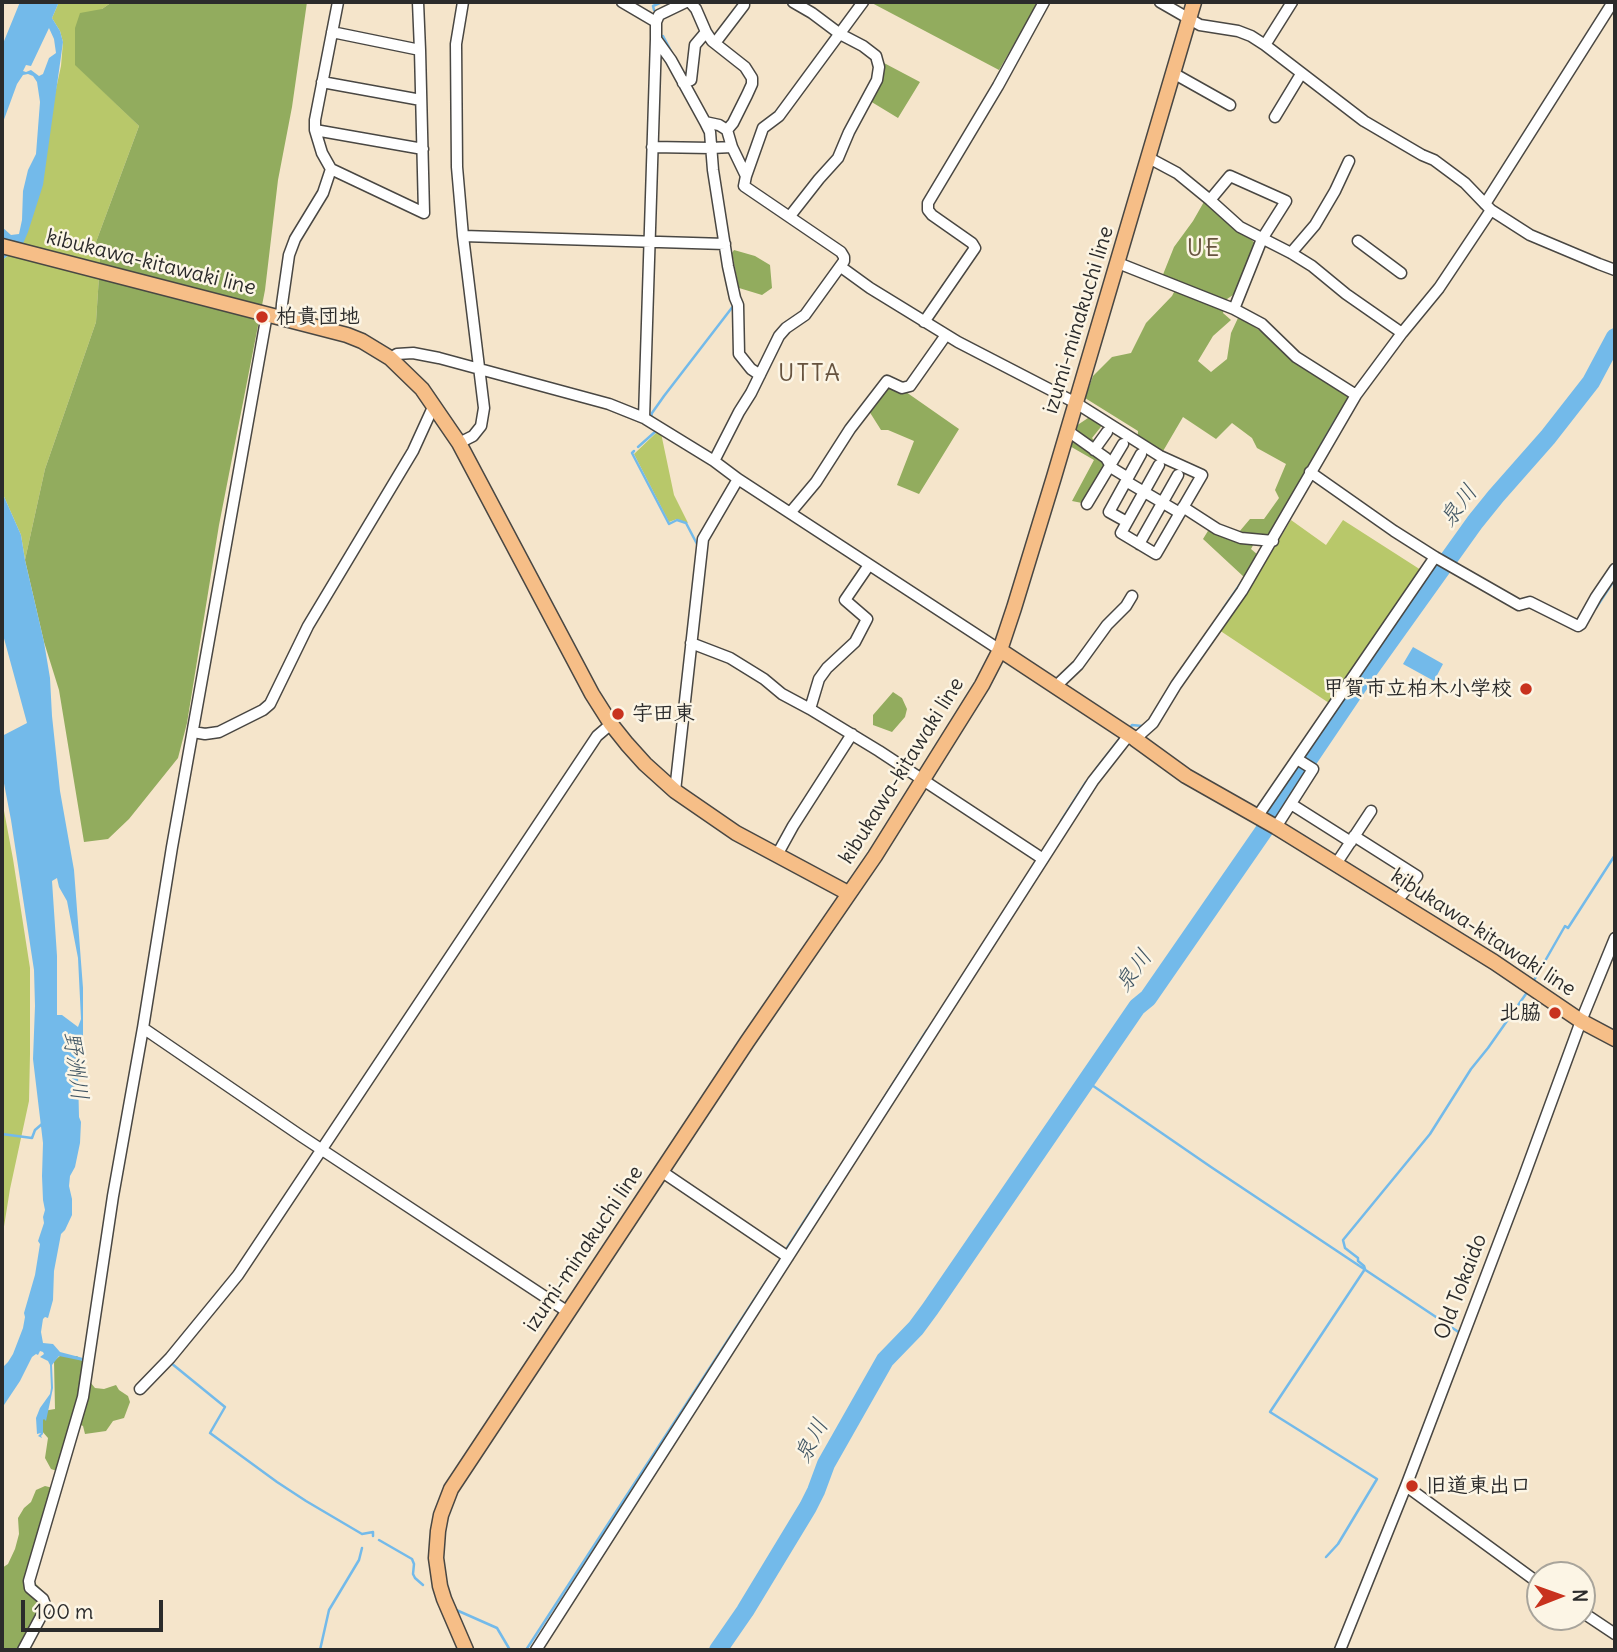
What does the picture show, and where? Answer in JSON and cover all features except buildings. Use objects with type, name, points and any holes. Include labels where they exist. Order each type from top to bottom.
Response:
[{"type":"main road","name":"izumi-minakuchi line","points":[[1000,650],[1068,431],[1194,2]]},
{"type":"main road","name":"kibukawa-kitawaki line","points":[[2,246],[347,335],[390,358],[422,389],[459,443],[592,694],[611,724],[645,764],[676,791],[736,833],[848,894],[923,781],[982,685],[1000,650],[1186,776],[1276,827],[1494,962],[1581,1021],[1615,1039]]},
{"type":"main road","name":"izumi-minakuchi line","points":[[466,1650],[447,1608],[440,1586],[436,1558],[440,1515],[451,1489],[848,894]]},
{"type":"street","points":[[338,2],[315,120],[315,130],[323,153],[331,170],[424,213],[418,2]]},
{"type":"street","points":[[459,443],[473,436],[481,426],[484,408],[457,167],[456,44],[463,2]]},
{"type":"street","points":[[622,2],[656,22]]},
{"type":"street","points":[[644,418],[656,22],[659,15],[688,2],[696,9],[706,32],[715,43],[745,67],[752,78],[747,95],[727,130]]},
{"type":"street","points":[[790,216],[838,158],[877,80],[879,67],[876,57],[863,46],[793,2]]},
{"type":"street","points":[[713,461],[779,336],[805,315],[841,267],[844,257],[841,252],[744,186],[763,128],[779,116],[863,2]]},
{"type":"street","points":[[924,322],[975,248],[972,243],[932,215],[928,210],[928,203],[998,86],[1044,2]]},
{"type":"street","points":[[1160,2],[1200,25],[1238,32],[1265,44],[1364,121],[1422,155],[1434,159],[1465,183],[1488,207],[1530,235],[1615,270]]},
{"type":"street","points":[[1265,44],[1292,2]]},
{"type":"street","points":[[536,1650],[1094,781],[1132,737],[1153,723],[1242,591],[1356,395],[1439,288],[1613,2]]},
{"type":"street","points":[[715,43],[744,5]]},
{"type":"street","points":[[332,32],[420,50]]},
{"type":"street","points":[[683,83],[691,80],[695,45],[706,32]]},
{"type":"street","points":[[656,39],[671,60],[710,132],[732,288],[738,305],[739,354],[751,369],[760,375]]},
{"type":"street","points":[[1173,73],[1230,105]]},
{"type":"street","points":[[1275,117],[1301,74]]},
{"type":"street","points":[[323,82],[421,100]]},
{"type":"street","points":[[705,122],[727,130],[746,176]]},
{"type":"street","points":[[315,130],[423,149]]},
{"type":"street","points":[[652,147],[732,146]]},
{"type":"street","points":[[1149,158],[1177,173],[1240,227],[1312,266],[1402,333]]},
{"type":"street","points":[[1291,253],[1315,225],[1349,161]]},
{"type":"street","points":[[23,1650],[46,1607],[43,1599],[30,1588],[29,1581],[83,1397],[113,1196],[159,922],[274,316],[282,304],[289,255],[295,239],[323,192],[331,170]]},
{"type":"street","points":[[1210,200],[1230,176],[1286,201],[1262,239],[1234,309]]},
{"type":"street","points":[[463,236],[725,244]]},
{"type":"street","points":[[1358,241],[1401,273]]},
{"type":"street","points":[[1118,263],[1234,309],[1262,324],[1296,356],[1356,395]]},
{"type":"street","points":[[841,267],[946,335],[1076,402],[1160,456],[1202,475],[1156,554],[1121,533],[1159,465]]},
{"type":"street","points":[[790,513],[816,482],[850,429],[887,381],[902,388],[911,386],[946,335]]},
{"type":"street","points":[[390,358],[397,354],[413,353],[479,368],[609,404],[644,418],[1000,650]]},
{"type":"street","points":[[193,732],[219,732],[258,713],[270,704],[308,626],[413,451],[434,405]]},
{"type":"street","points":[[1068,431],[1107,458],[1112,468],[1125,476],[1129,483],[1162,502],[1241,538],[1272,541]]},
{"type":"street","points":[[1094,450],[1107,432]]},
{"type":"street","points":[[1087,503],[1123,444]]},
{"type":"street","points":[[1127,522],[1109,512],[1140,454]]},
{"type":"street","points":[[1310,472],[1394,531],[1519,605],[1530,602],[1578,626],[1615,569]]},
{"type":"street","points":[[1139,544],[1178,475]]},
{"type":"street","points":[[676,791],[703,539],[738,479]]},
{"type":"street","points":[[1257,817],[1438,558]]},
{"type":"street","points":[[810,709],[819,679],[855,642],[867,619],[845,600],[869,565]]},
{"type":"street","points":[[1055,687],[1079,665],[1107,625],[1132,596]]},
{"type":"street","points":[[691,643],[730,659],[764,679],[782,694],[852,734],[1043,859]]},
{"type":"street","points":[[140,1390],[238,1275],[597,736],[611,724]]},
{"type":"street","points":[[777,855],[852,734]]},
{"type":"street","points":[[1276,827],[1313,769],[1297,759]]},
{"type":"street","points":[[1291,804],[1417,876],[1396,902]]},
{"type":"street","points":[[1336,864],[1371,811]]},
{"type":"street","name":"Old Tokaido","points":[[1340,1650],[1615,938]]},
{"type":"street","points":[[143,1028],[568,1312]]},
{"type":"street","points":[[661,1171],[788,1258]]},
{"type":"street","points":[[1405,1486],[1526,1574]]},
{"type":"street","points":[[1596,1621],[1615,1634]]},
{"type":"green space","points":[[59,2],[112,2],[102,9],[75,64],[139,126],[96,242],[100,261],[96,322],[45,469],[25,560],[21,535],[2,492],[2,260],[22,246],[61,66],[63,42],[52,18]]},
{"type":"green space","points":[[112,2],[307,2],[278,180],[265,290],[219,525],[187,723],[178,758],[129,819],[108,839],[84,842],[59,690],[44,642],[25,560],[45,469],[96,322],[100,261],[96,242],[139,126],[75,65],[75,28],[80,13],[102,9]]},
{"type":"green space","points":[[870,2],[1037,2],[999,70]]},
{"type":"green space","points":[[884,63],[920,82],[898,118],[870,101],[880,81]]},
{"type":"green space","points":[[1205,200],[1262,249],[1242,289],[1227,299],[1223,313],[1231,320],[1213,336],[1198,361],[1211,372],[1227,359],[1231,333],[1238,318],[1298,356],[1301,353],[1355,389],[1271,536],[1258,536],[1251,549],[1258,555],[1244,577],[1203,539],[1211,526],[1239,532],[1250,519],[1264,519],[1279,498],[1275,490],[1286,464],[1257,448],[1252,438],[1232,423],[1216,439],[1183,417],[1159,458],[1137,448],[1138,431],[1085,398],[1093,376],[1112,357],[1131,353],[1146,323],[1172,296],[1179,282],[1162,277],[1174,247]]},
{"type":"green space","points":[[734,250],[755,256],[770,265],[772,288],[762,295],[739,288],[732,253]]},
{"type":"green space","points":[[889,386],[906,392],[959,429],[919,494],[897,485],[914,441],[888,430],[881,430],[869,411]]},
{"type":"green space","points":[[1091,416],[1104,423],[1092,438],[1109,456],[1082,503],[1072,501],[1094,460],[1068,445],[1076,426]]},
{"type":"green space","points":[[656,433],[661,433],[674,495],[688,523],[677,519],[669,522],[634,454]]},
{"type":"green space","points":[[1291,520],[1326,545],[1343,520],[1421,570],[1329,703],[1219,630],[1257,576]]},
{"type":"green space","points":[[893,692],[902,698],[907,709],[905,717],[892,732],[873,725],[873,715]]},
{"type":"green space","points":[[2,800],[30,968],[30,1054],[29,1101],[2,1239]]},
{"type":"green space","points":[[61,1355],[71,1358],[77,1356],[87,1366],[86,1377],[95,1388],[104,1389],[116,1385],[128,1396],[130,1402],[124,1418],[113,1421],[106,1431],[85,1434],[83,1426],[79,1424],[60,1472],[51,1469],[45,1458],[48,1438],[41,1430],[43,1411],[55,1409],[54,1361]]},
{"type":"green space","points":[[45,1486],[53,1488],[31,1579],[49,1601],[22,1650],[2,1650],[2,1568],[8,1564],[15,1549],[19,1534],[18,1518],[31,1502],[36,1490]]},
{"type":"water","points":[[20,2],[59,2],[52,18],[63,42],[43,185],[22,246],[2,260],[2,227],[11,235],[19,234],[23,191],[28,170],[36,154],[40,102],[37,82],[33,76],[23,75],[2,125],[2,46]],"holes":[[[49,28],[56,53],[49,58],[43,74],[39,76],[31,70],[23,71],[26,65],[31,66]]]},
{"type":"water","name":"野洲川","points":[[2,492],[21,535],[50,678],[60,791],[74,870],[83,988],[83,1039],[78,1057],[80,1143],[75,1167],[70,1176],[72,1215],[61,1234],[54,1271],[53,1300],[48,1318],[43,1319],[41,1332],[43,1343],[53,1344],[60,1352],[83,1358],[83,1361],[59,1356],[52,1365],[53,1388],[46,1421],[43,1420],[42,1438],[38,1436],[41,1433],[37,1434],[36,1418],[51,1388],[50,1365],[40,1357],[43,1352],[40,1351],[32,1357],[2,1408],[2,1368],[13,1354],[23,1328],[45,1210],[43,1143],[33,1059],[34,970],[2,773],[2,736],[27,723],[2,631]],"holes":[[[57,878],[67,901],[78,958],[81,1019],[78,1027],[62,1015],[57,1015],[57,956],[52,881]]]},
{"type":"water","points":[[1413,647],[1443,664],[1434,681],[1403,664]]},
{"type":"waterway","points":[[654,10],[653,6],[662,2]]},
{"type":"waterway","points":[[663,36],[671,51]]},
{"type":"waterway","points":[[651,417],[734,305]]},
{"type":"waterway","name":"泉川","points":[[718,1650],[808,1507],[826,1464],[885,1360],[930,1309],[1137,1007],[1148,998],[1265,829],[1367,673],[1475,522],[1591,382],[1615,337]]},
{"type":"waterway","points":[[1320,447],[1336,419]]},
{"type":"waterway","points":[[638,447],[656,431]]},
{"type":"waterway","points":[[634,451],[632,453],[669,524],[677,520],[686,523],[697,544]]},
{"type":"waterway","points":[[1596,608],[1615,579]]},
{"type":"waterway","points":[[1223,609],[1243,580]]},
{"type":"waterway","points":[[1130,728],[1132,725],[1142,726]]},
{"type":"waterway","points":[[1096,769],[1120,738]]},
{"type":"waterway","points":[[1061,821],[1086,782]]},
{"type":"waterway","points":[[1533,982],[1565,926],[1568,928],[1615,855]]},
{"type":"waterway","points":[[1365,1269],[1358,1258],[1345,1248],[1343,1240],[1430,1134],[1471,1069],[1528,991]]},
{"type":"waterway","points":[[882,1101],[927,1030]]},
{"type":"waterway","points":[[1086,1081],[1460,1333]]},
{"type":"waterway","points":[[2,1134],[32,1138],[35,1130],[42,1124]]},
{"type":"waterway","points":[[785,1251],[827,1186]]},
{"type":"waterway","points":[[526,1650],[782,1257]]},
{"type":"waterway","points":[[1326,1557],[1338,1544],[1377,1479],[1270,1412],[1365,1269]]},
{"type":"waterway","points":[[170,1364],[225,1407],[210,1433],[306,1501],[362,1534],[373,1532],[373,1536]]},
{"type":"waterway","points":[[379,1540],[412,1559],[413,1574],[423,1585]]},
{"type":"waterway","points":[[320,1650],[329,1610],[359,1560],[362,1548]]},
{"type":"waterway","points":[[454,1609],[497,1628],[510,1650]]},
{"type":"place","name":"柏貴団地","points":[[262,317]]},
{"type":"place","name":"甲賀市立柏木小学校","points":[[1526,689]]},
{"type":"place","name":"宇田東","points":[[618,714]]},
{"type":"place","name":"北脇","points":[[1555,1013]]},
{"type":"place","name":"旧道東出口","points":[[1412,1486]]},
{"type":"district","name":"UE","points":[[1204,249]]},
{"type":"district","name":"UTTA","points":[[810,374]]}]
